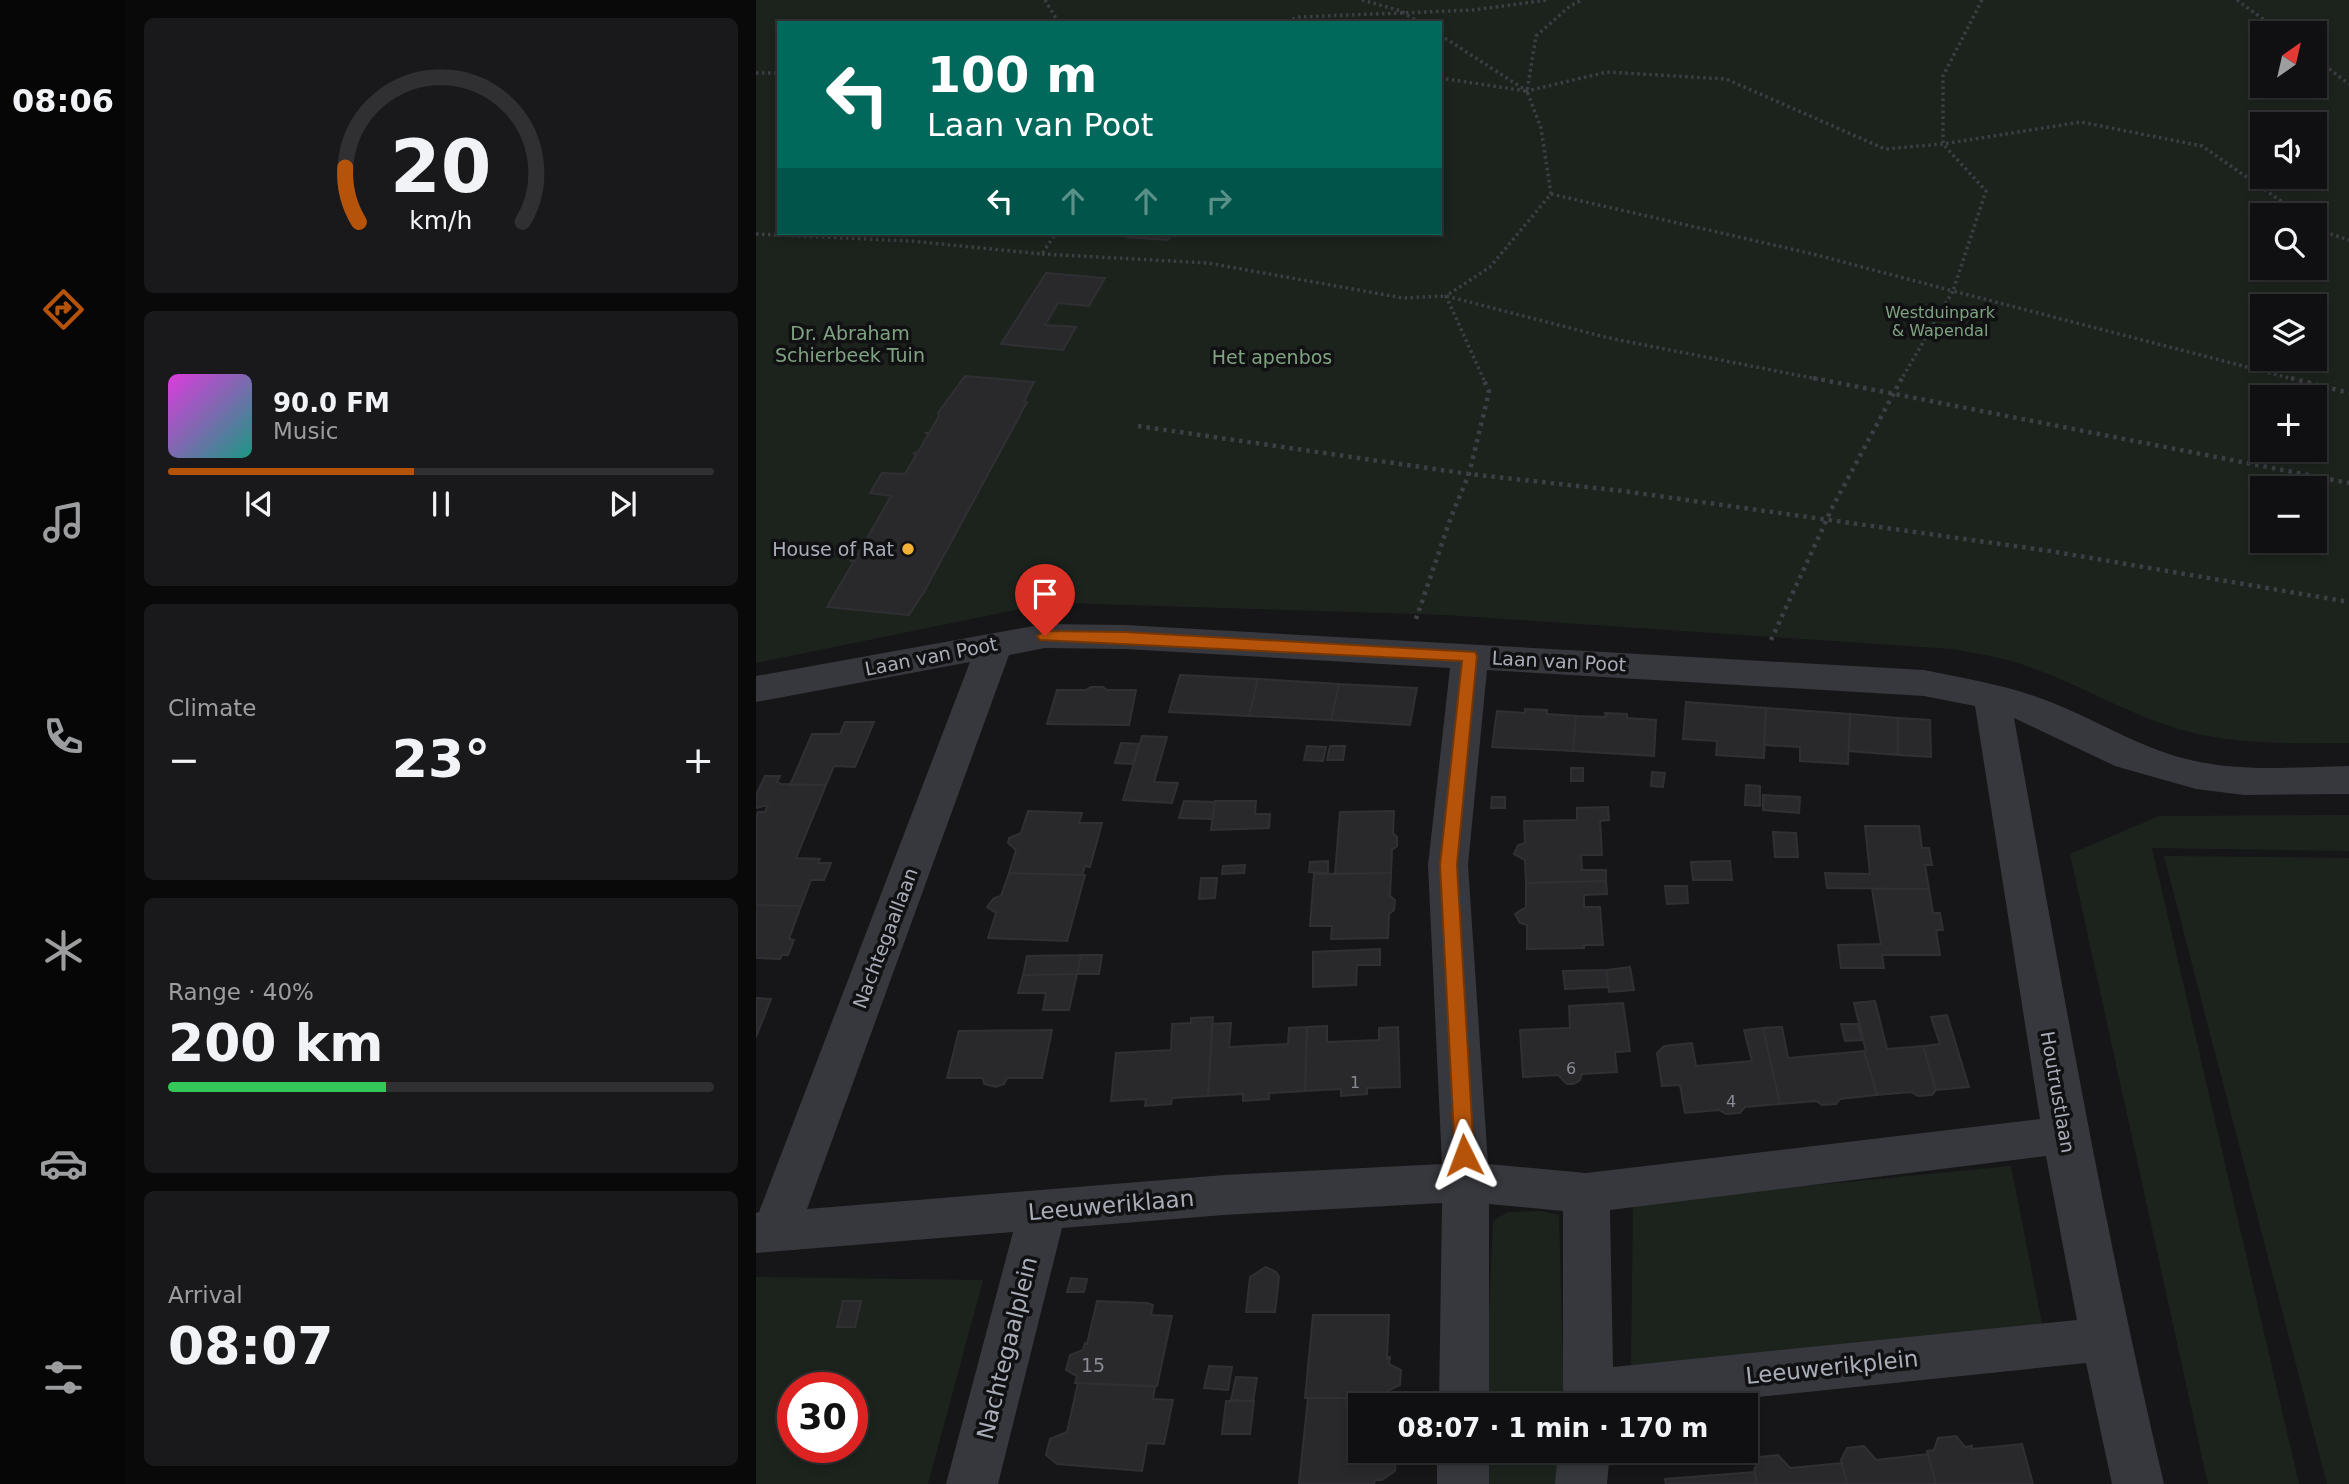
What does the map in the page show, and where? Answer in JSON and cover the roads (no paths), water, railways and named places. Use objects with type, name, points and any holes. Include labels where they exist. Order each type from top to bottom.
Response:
[{"type":"street","name":"Laan van Poot","points":[[756,689],[1045,636],[1125,637],[1470,656],[1924,683],[1992,697],[2039,712],[2129,756],[2196,775],[2244,781],[2349,780]]},
{"type":"street","name":"Nachtegaallaan","points":[[765,1233],[995,644]]},
{"type":"street","points":[[1464,1393],[1466,1182],[1448,865],[1470,656]]},
{"type":"street","name":"Houtrustlaan","points":[[1992,697],[2065,1135],[2137,1484]]},
{"type":"street","points":[[1466,1182],[1586,1194],[2065,1135]]},
{"type":"street","name":"Leeuweriklaan","points":[[765,1233],[1224,1195],[1466,1182]]},
{"type":"street","name":"Leeuwerikplein","points":[[1586,1194],[1589,1393]]},
{"type":"street","name":"Nachtegaalplein","points":[[972,1484],[1042,1212]]},
{"type":"street","name":"Leeuwerikplein","points":[[1633,1393],[2105,1339]]},
{"type":"street","points":[[1463,1463],[1463,1484]]},
{"type":"street","points":[[1581,1484],[1583,1463]]},
{"type":"place","name":"House of Rat","points":[[908,549]]},
{"type":"park label","name":"Westduinpark & Wapendal","points":[[1940,321]]},
{"type":"park label","name":"Dr. Abraham Schierbeek Tuin","points":[[850,344]]},
{"type":"park label","name":"Het apenbos","points":[[1272,357]]}]
